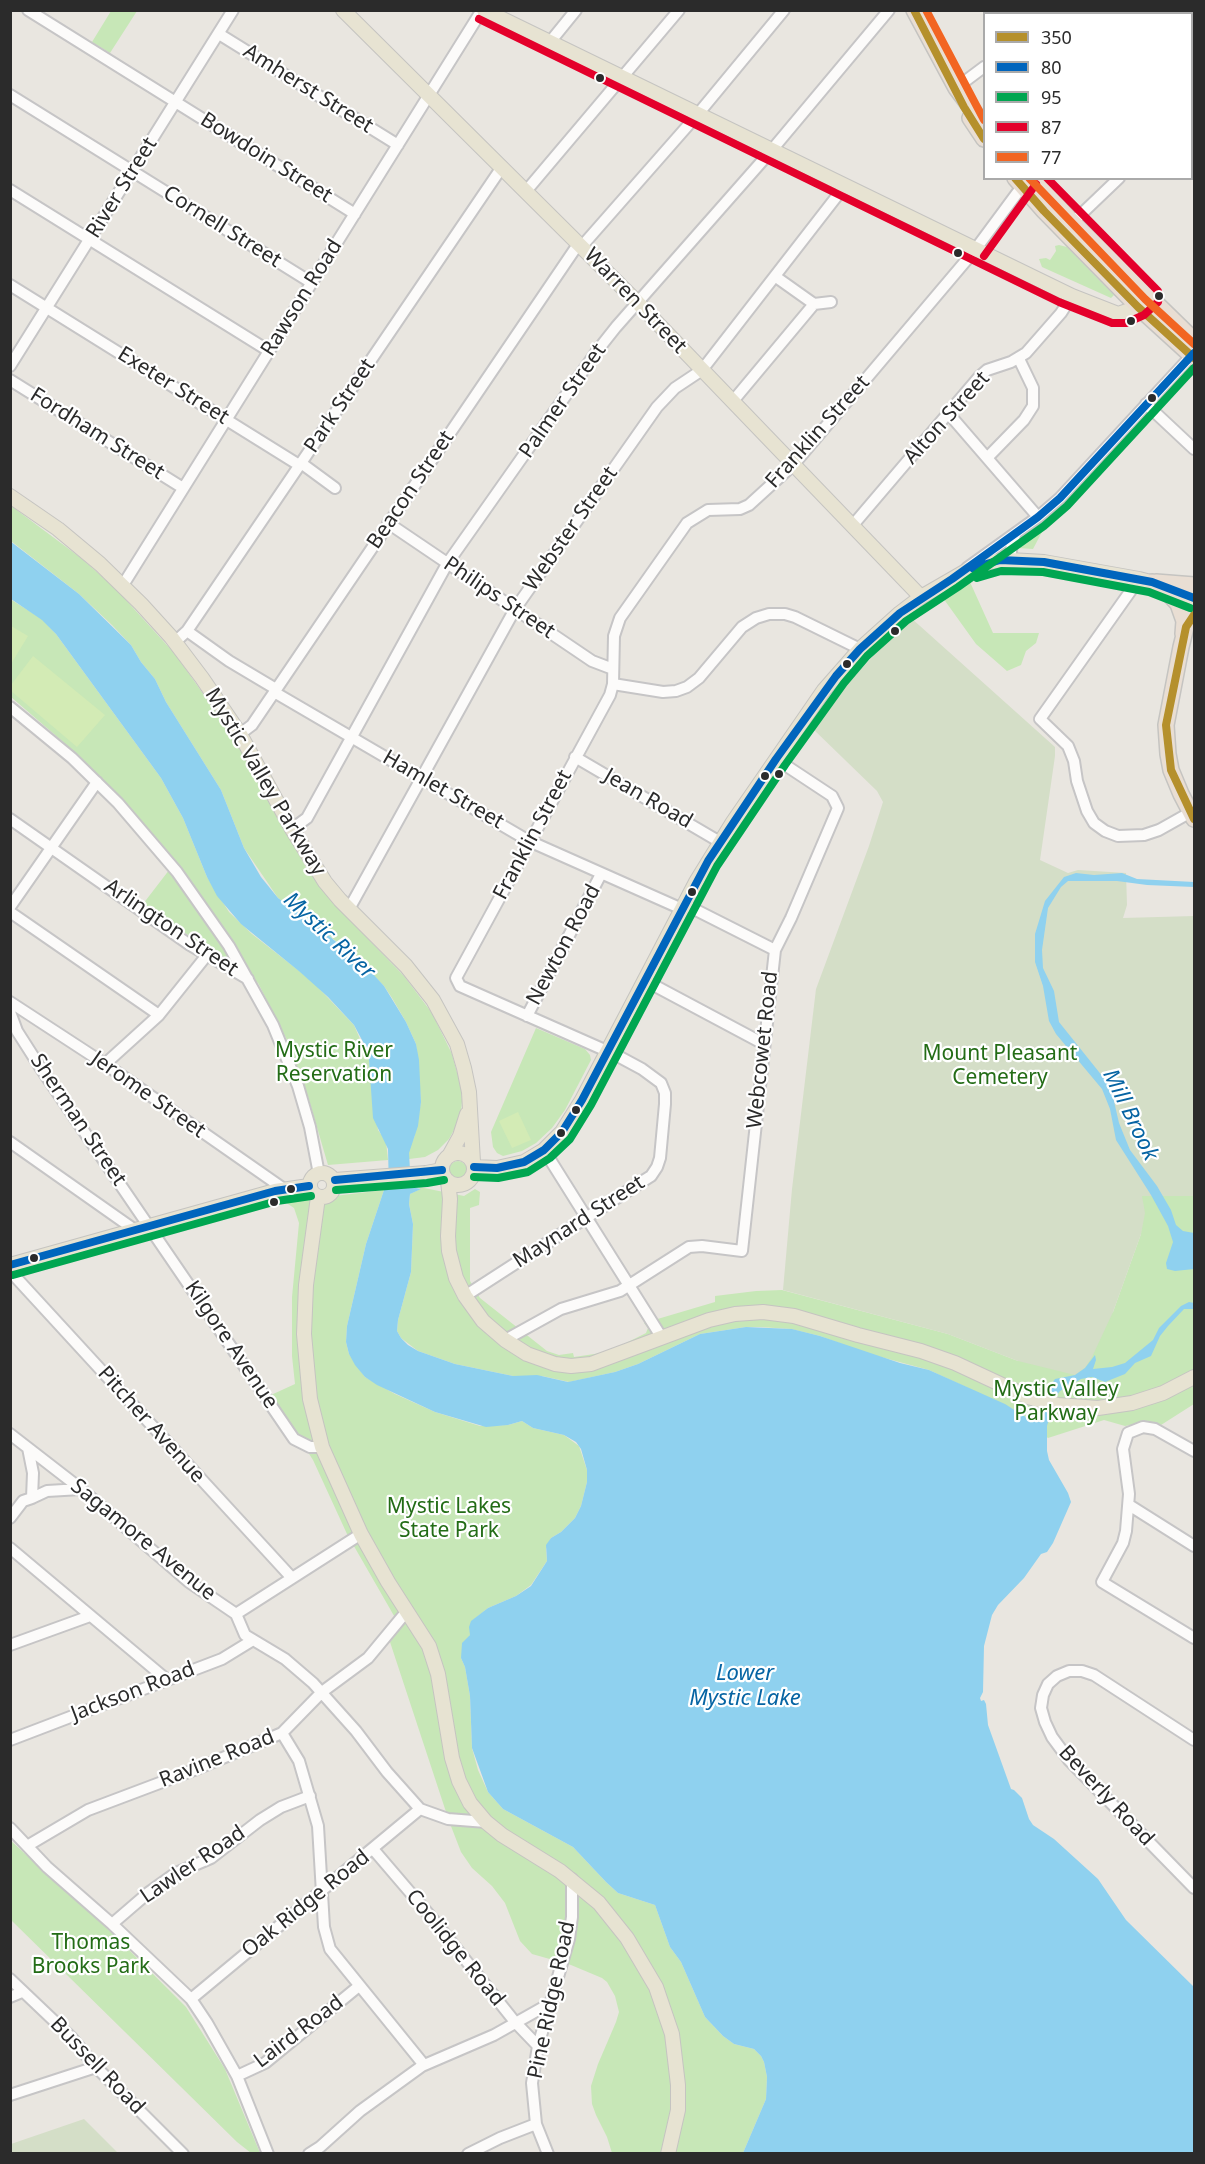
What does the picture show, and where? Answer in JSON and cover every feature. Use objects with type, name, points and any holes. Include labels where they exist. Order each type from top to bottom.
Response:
[{"type":"highway","points":[[914,10],[968,114],[983,137]]},
{"type":"highway","points":[[956,88],[983,124]]},
{"type":"highway","points":[[1024,180],[1073,222],[1144,302],[1194,340]]},
{"type":"highway","points":[[1024,180],[1194,355]]},
{"type":"highway","points":[[1145,580],[1194,585]]},
{"type":"highway","points":[[1145,580],[1174,598],[1180,607],[1184,621],[1167,715],[1168,754],[1176,784],[1191,809]]},
{"type":"highway","points":[[1180,647],[1186,627],[1194,615]]},
{"type":"highway","points":[[1175,679],[1194,633]]},
{"type":"main road","name":"Warren Street","points":[[343,10],[527,190],[921,597]]},
{"type":"main road","points":[[483,10],[1072,296],[1114,313],[1123,313],[1144,302]]},
{"type":"main road","name":"Mystic Valley Parkway","points":[[10,496],[65,535],[123,585],[174,642],[215,696],[240,734],[292,830],[325,882],[406,966],[440,1011],[457,1044],[468,1081],[474,1164]]},
{"type":"main road","points":[[1194,598],[1145,580],[1044,562],[1010,560],[989,562],[952,579],[921,597],[860,649],[824,690],[720,842],[683,906],[569,1121],[544,1150],[515,1165],[497,1168],[474,1164],[464,1154],[456,1153],[444,1161],[450,1215],[448,1236],[451,1260],[456,1278],[465,1296],[483,1321],[505,1340],[516,1348],[555,1364],[571,1366],[599,1362],[709,1320],[735,1314],[763,1312],[795,1316],[834,1329],[938,1356],[1039,1401],[1058,1405],[1098,1408],[1132,1403],[1163,1393],[1194,1377]]},
{"type":"main road","name":"Mystic Valley Parkway","points":[[449,1156],[464,1126],[470,1104]]},
{"type":"main road","points":[[450,1215],[458,1193],[472,1176],[474,1164]]},
{"type":"main road","points":[[334,1179],[335,1186],[332,1192],[324,1197],[312,1194],[309,1186],[312,1179],[319,1174],[327,1174],[334,1179],[414,1174],[445,1175],[455,1184],[464,1184]]},
{"type":"main road","points":[[10,1265],[284,1189],[309,1186]]},
{"type":"main road","points":[[318,1197],[306,1285],[304,1334],[310,1399],[322,1447],[361,1534],[424,1638],[434,1660],[456,1773],[466,1796],[486,1822],[502,1835],[572,1879],[599,1903],[639,1956],[661,2000],[674,2044],[678,2085],[678,2110],[668,2154]]},
{"type":"street","name":"Bowdoin Street","points":[[27,10],[355,214]]},
{"type":"street","name":"River Street","points":[[10,366],[233,10]]},
{"type":"street","name":"Rawson Road","points":[[123,585],[483,10]]},
{"type":"street","points":[[550,42],[576,10]]},
{"type":"street","points":[[527,190],[679,10]]},
{"type":"street","name":"Beacon Street","points":[[240,734],[252,725],[580,244],[698,114],[784,10]]},
{"type":"street","name":"Palmer Street","points":[[292,830],[307,818],[447,564],[606,339],[771,151],[889,10]]},
{"type":"street","name":"Amherst Street","points":[[219,34],[398,145]]},
{"type":"street","points":[[956,88],[983,68]]},
{"type":"street","name":"Cornell Street","points":[[10,94],[312,283]]},
{"type":"street","name":"Park Street","points":[[174,642],[187,631],[502,166]]},
{"type":"street","name":"Franklin Street","points":[[527,1016],[460,986],[456,978],[610,695],[613,684],[614,636],[620,618],[687,523],[708,510],[740,509],[748,505],[794,464],[975,250],[1024,180]]},
{"type":"street","points":[[1073,222],[1117,180]]},
{"type":"street","name":"Webster Street","points":[[349,909],[515,609],[657,407],[675,388],[702,370],[844,187]]},
{"type":"street","points":[[10,190],[269,351]]},
{"type":"street","points":[[776,277],[814,304],[831,302]]},
{"type":"street","name":"Exeter Street","points":[[10,285],[300,464],[335,488]]},
{"type":"street","name":"Alton Street","points":[[853,525],[987,370],[1019,358],[1032,348],[1072,296]]},
{"type":"street","points":[[733,401],[814,304]]},
{"type":"street","points":[[952,579],[1038,517],[1060,498],[1194,355]]},
{"type":"street","points":[[987,458],[1024,420],[1033,406],[1033,388],[1019,358]]},
{"type":"street","name":"Fordham Street","points":[[10,380],[183,488]]},
{"type":"street","points":[[1146,404],[1194,449]]},
{"type":"street","points":[[949,414],[1038,517]]},
{"type":"street","name":"Philips Street","points":[[388,523],[592,661],[613,669]]},
{"type":"street","points":[[1010,560],[1012,543],[1017,532]]},
{"type":"street","points":[[1145,580],[1040,719],[1068,746],[1087,811],[1095,823],[1105,831],[1118,836],[1144,835],[1170,825],[1191,809]]},
{"type":"street","points":[[613,684],[663,692],[687,687],[699,678],[742,627],[756,618],[769,614],[795,617],[860,649]]},
{"type":"street","name":"Hamlet Street","points":[[187,631],[228,661],[351,737],[529,841],[601,874],[683,906]]},
{"type":"street","points":[[10,707],[64,751],[141,829],[177,872],[212,920],[248,979]]},
{"type":"street","name":"Jean Road","points":[[575,757],[720,842]]},
{"type":"street","points":[[775,950],[838,808],[832,796],[776,759]]},
{"type":"street","points":[[10,907],[97,782]]},
{"type":"street","name":"Arlington Street","points":[[10,819],[207,955],[248,979],[273,1025],[298,1086],[310,1127],[319,1174]]},
{"type":"street","name":"Newton Road","points":[[527,1016],[601,874]]},
{"type":"street","name":"Webcowet Road","points":[[629,1285],[689,1247],[702,1246],[742,1251],[775,950],[683,906]]},
{"type":"street","points":[[10,912],[159,1015]]},
{"type":"street","points":[[105,1064],[159,1015],[207,955]]},
{"type":"street","points":[[644,980],[764,1044]]},
{"type":"street","name":"Jerome Street","points":[[10,1002],[105,1064],[284,1189]]},
{"type":"street","name":"Sherman Street","points":[[10,1012],[17,1031],[40,1067],[150,1226]]},
{"type":"street","points":[[527,1016],[607,1052]]},
{"type":"street","name":"Maynard Street","points":[[465,1296],[651,1176],[660,1158],[665,1093],[661,1083],[642,1069],[607,1052]]},
{"type":"street","points":[[10,1142],[135,1230]]},
{"type":"street","points":[[544,1150],[662,1338]]},
{"type":"street","name":"Kilgore Avenue","points":[[150,1226],[294,1439],[310,1447],[322,1447]]},
{"type":"street","name":"Pitcher Avenue","points":[[10,1271],[292,1578]]},
{"type":"street","points":[[505,1340],[561,1309],[611,1294],[629,1285]]},
{"type":"street","points":[[1194,1451],[1162,1432],[1143,1427],[1128,1433],[1123,1455],[1129,1483],[1129,1505],[1123,1543],[1102,1582],[1194,1638]]},
{"type":"street","name":"Sagamore Avenue","points":[[10,1434],[81,1489],[189,1582],[236,1614],[245,1635],[285,1659],[322,1692],[420,1809],[447,1819],[486,1822]]},
{"type":"street","points":[[28,1448],[33,1473],[32,1498]]},
{"type":"street","points":[[10,1518],[23,1501],[47,1491],[81,1489]]},
{"type":"street","points":[[1129,1505],[1194,1546]]},
{"type":"street","points":[[236,1614],[361,1534]]},
{"type":"street","points":[[10,1548],[166,1679]]},
{"type":"street","name":"Ravine Road","points":[[27,1846],[88,1810],[282,1733],[322,1692],[368,1658],[407,1611]]},
{"type":"street","points":[[10,1645],[90,1616]]},
{"type":"street","name":"Jackson Road","points":[[10,1740],[222,1659],[254,1640]]},
{"type":"street","name":"Beverly Road","points":[[1194,1740],[1109,1684],[1082,1671],[1069,1671],[1057,1676],[1048,1684],[1043,1695],[1041,1708],[1046,1722],[1052,1737],[1069,1760],[1194,1888]]},
{"type":"street","points":[[282,1733],[299,1761],[318,1826],[324,1927],[330,1949],[424,2065]]},
{"type":"street","name":"Lawler Road","points":[[112,1924],[148,1893],[176,1873],[211,1858],[260,1820],[281,1807],[310,1796]]},
{"type":"street","name":"Oak Ridge Road","points":[[191,1999],[420,1809]]},
{"type":"street","points":[[10,1828],[46,1867],[112,1924],[191,1999],[237,2076],[268,2154]]},
{"type":"street","name":"Coolidge Road","points":[[373,1849],[432,1918],[515,2022],[538,2046]]},
{"type":"street","name":"Pine Ridge Road","points":[[548,2154],[536,2124],[532,2083],[538,2046],[569,1939],[572,1917],[572,1879]]},
{"type":"street","name":"Bussell Road","points":[[10,1979],[71,2037],[96,2067],[183,2154]]},
{"type":"street","name":"Laird Road","points":[[237,2076],[265,2063],[359,1986]]},
{"type":"street","points":[[10,1997],[22,1992]]},
{"type":"street","points":[[309,2154],[323,2150],[360,2111],[424,2065],[494,2035],[549,2004]]},
{"type":"street","points":[[10,2095],[96,2067]]},
{"type":"street","points":[[468,2154],[536,2124]]},
{"type":"green space","points":[[111,11],[137,11],[110,53],[92,42]]},
{"type":"green space","points":[[1055,246],[1067,247],[1114,295],[1111,298],[1042,267],[1039,259],[1050,260],[1056,251]]},
{"type":"green space","name":"Mystic River Reservation","points":[[10,505],[81,558],[116,589],[175,654],[231,733],[308,871],[337,907],[404,976],[432,1013],[452,1054],[461,1087],[462,1101],[461,1113],[455,1128],[449,1139],[438,1150],[425,1157],[409,1159],[409,1148],[414,1138],[421,1102],[416,1044],[392,998],[384,986],[356,958],[319,927],[278,898],[244,848],[221,790],[166,702],[155,679],[131,645],[112,625],[79,594],[11,541]]},
{"type":"green space","points":[[1043,530],[1033,549],[1018,548],[1017,544],[1021,538]]},
{"type":"green space","points":[[970,582],[993,633],[1039,633],[1036,643],[1026,651],[1021,665],[1007,671],[976,644],[943,598]]},
{"type":"green space","name":"Mystic River Reservation","points":[[10,599],[42,619],[56,634],[161,778],[183,818],[207,877],[229,912],[252,934],[312,981],[354,1025],[369,1060],[378,1130],[386,1141],[388,1160],[328,1165],[309,1100],[287,1040],[258,983],[143,904],[176,861],[90,768],[11,697]]},
{"type":"green space","name":"Mount Pleasant Cemetery","points":[[910,617],[1055,747],[1040,860],[1068,873],[1078,870],[1126,873],[1127,905],[1123,918],[1194,916],[1194,1196],[1142,1196],[1145,1213],[1141,1234],[1113,1312],[1092,1357],[1085,1368],[1075,1375],[1018,1361],[948,1334],[783,1290],[792,1189],[816,989],[883,802],[877,791],[811,727],[829,703]]},
{"type":"green space","points":[[11,626],[28,636],[11,664]]},
{"type":"green space","points":[[33,656],[105,715],[77,747],[11,691],[11,685]]},
{"type":"green space","points":[[536,1028],[585,1049],[591,1060],[565,1110],[552,1128],[536,1143],[522,1151],[503,1156],[493,1147],[491,1132]]},
{"type":"green space","points":[[518,1112],[531,1140],[512,1148],[499,1121]]},
{"type":"green space","points":[[458,1161],[464,1164],[467,1170],[464,1176],[458,1179],[452,1176],[449,1170],[452,1164]]},
{"type":"green space","points":[[419,1187],[464,1196],[475,1189],[480,1192],[479,1205],[470,1208],[470,1281],[480,1298],[547,1351],[559,1355],[573,1353],[574,1357],[601,1353],[622,1345],[646,1333],[648,1328],[644,1323],[715,1302],[715,1296],[782,1290],[948,1334],[1018,1361],[1113,1312],[1141,1234],[1142,1195],[1194,1196],[1194,1404],[1161,1425],[1140,1423],[1125,1426],[1104,1420],[1048,1438],[1015,1410],[929,1370],[866,1353],[820,1336],[791,1329],[760,1327],[700,1334],[638,1364],[615,1372],[569,1382],[542,1376],[513,1376],[455,1364],[418,1351],[401,1338],[397,1331],[411,1272],[413,1224],[409,1204],[410,1194],[420,1189]]},
{"type":"green space","name":"Mystic Lakes State Park","points":[[384,1190],[366,1244],[347,1326],[346,1342],[349,1354],[365,1377],[435,1412],[480,1426],[508,1425],[522,1421],[533,1428],[564,1435],[579,1446],[587,1470],[587,1482],[581,1506],[575,1518],[551,1538],[546,1549],[547,1561],[531,1585],[516,1596],[488,1608],[472,1621],[470,1635],[461,1658],[465,1667],[470,1696],[472,1748],[478,1770],[488,1792],[503,1809],[573,1847],[618,1893],[655,1905],[670,1947],[681,1962],[705,2017],[734,2044],[754,2049],[761,2056],[767,2077],[766,2099],[743,2153],[612,2153],[592,2104],[591,2086],[619,2012],[615,1996],[602,1978],[571,1965],[532,1954],[520,1941],[505,1903],[492,1886],[472,1868],[461,1852],[390,1642],[401,1628],[347,1534],[313,1460],[271,1395],[295,1384],[292,1356],[292,1297],[299,1223],[294,1208],[285,1202]]},
{"type":"green space","name":"Thomas Brooks Park","points":[[10,1840],[111,1932],[186,2007],[225,2069],[260,2153],[251,2153],[237,2142],[11,1920]]},
{"type":"green space","points":[[84,2119],[118,2153],[11,2153],[11,2144]]},
{"type":"water","name":"Lower Mystic Lake","points":[[10,541],[79,594],[131,645],[155,679],[166,702],[221,790],[244,848],[261,877],[278,898],[319,927],[372,973],[384,986],[406,1022],[416,1044],[419,1060],[421,1102],[418,1126],[409,1153],[411,1187],[421,1189],[410,1194],[409,1204],[413,1224],[411,1272],[397,1331],[408,1345],[418,1351],[455,1364],[513,1376],[537,1375],[568,1382],[615,1372],[638,1364],[700,1334],[746,1327],[792,1329],[929,1370],[1005,1404],[1029,1419],[1039,1412],[1044,1395],[1055,1379],[1075,1375],[1085,1368],[1095,1355],[1093,1369],[1125,1363],[1153,1340],[1159,1328],[1181,1306],[1189,1302],[1194,1303],[1194,1309],[1184,1309],[1168,1326],[1160,1336],[1151,1356],[1135,1363],[1125,1374],[1105,1382],[1092,1377],[1081,1379],[1060,1391],[1055,1398],[1047,1426],[1047,1451],[1049,1460],[1071,1502],[1047,1552],[1041,1554],[992,1615],[984,1646],[983,1692],[980,1698],[986,1704],[988,1725],[1011,1789],[1022,1798],[1033,1825],[1054,1839],[1098,1879],[1126,1920],[1194,1987],[1194,2153],[743,2153],[766,2099],[767,2077],[761,2056],[754,2049],[734,2044],[705,2017],[681,1962],[670,1947],[655,1905],[618,1893],[573,1847],[503,1809],[488,1792],[472,1748],[470,1696],[465,1667],[461,1658],[462,1643],[470,1635],[471,1621],[488,1608],[516,1596],[531,1586],[547,1561],[546,1545],[575,1518],[581,1506],[587,1482],[587,1470],[581,1449],[576,1442],[564,1435],[533,1428],[522,1421],[486,1427],[435,1412],[377,1385],[365,1377],[355,1365],[346,1342],[347,1326],[366,1244],[384,1190],[389,1190],[388,1149],[373,1118],[369,1060],[363,1042],[354,1025],[328,997],[241,924],[217,896],[183,818],[161,778],[56,634],[42,620],[11,599]]},
{"type":"water","points":[[1076,873],[1094,875],[1122,873],[1137,879],[1194,882],[1194,887],[1117,881],[1068,881],[1061,887],[1048,908],[1042,950],[1043,968],[1054,991],[1059,1022],[1107,1082],[1130,1150],[1157,1186],[1171,1210],[1176,1225],[1183,1231],[1194,1233],[1194,1269],[1175,1271],[1167,1269],[1166,1263],[1173,1242],[1168,1226],[1116,1140],[1110,1109],[1102,1089],[1056,1034],[1049,1021],[1043,986],[1035,962],[1035,934],[1045,901],[1064,877]]},
{"type":"transit line","name":"350","points":[[914,10],[964,107],[983,137]]},
{"type":"transit line","name":"77","points":[[926,10],[983,118]]},
{"type":"transit line","name":"87","points":[[479,19],[1059,302],[1112,323],[1126,323],[1144,315],[1158,302],[1158,291],[1049,180]]},
{"type":"transit line","name":"350","points":[[1017,180],[1138,307],[1194,358]]},
{"type":"transit line","name":"77","points":[[1031,180],[1145,299],[1194,344]]},
{"type":"transit line","name":"87","points":[[984,256],[1036,184]]},
{"type":"transit line","name":"80","points":[[474,1167],[497,1168],[524,1162],[544,1150],[562,1132],[582,1100],[708,861],[776,759],[836,676],[860,649],[900,613],[952,579],[1038,517],[1060,498],[1194,353]]},
{"type":"transit line","name":"95","points":[[474,1177],[498,1178],[528,1172],[550,1158],[570,1139],[591,1105],[717,866],[785,765],[844,683],[867,656],[906,621],[1044,526],[1067,506],[1194,368]]},
{"type":"transit line","name":"80","points":[[973,568],[1000,560],[1044,562],[1152,582],[1194,598]]},
{"type":"transit line","name":"95","points":[[977,578],[1001,571],[1043,572],[1149,592],[1190,608]]},
{"type":"transit line","name":"350","points":[[1194,615],[1186,627],[1166,725],[1171,770],[1194,819]]},
{"type":"transit line","name":"80","points":[[335,1180],[442,1170]]},
{"type":"transit line","name":"95","points":[[336,1190],[444,1180]]},
{"type":"transit line","name":"80","points":[[10,1265],[275,1191],[309,1186]]},
{"type":"transit line","name":"95","points":[[13,1275],[277,1201],[311,1196]]},
{"type":"water label","name":"Mystic River","points":[[329,936]]},
{"type":"water label","name":"Mill Brook","points":[[1130,1115]]}]
